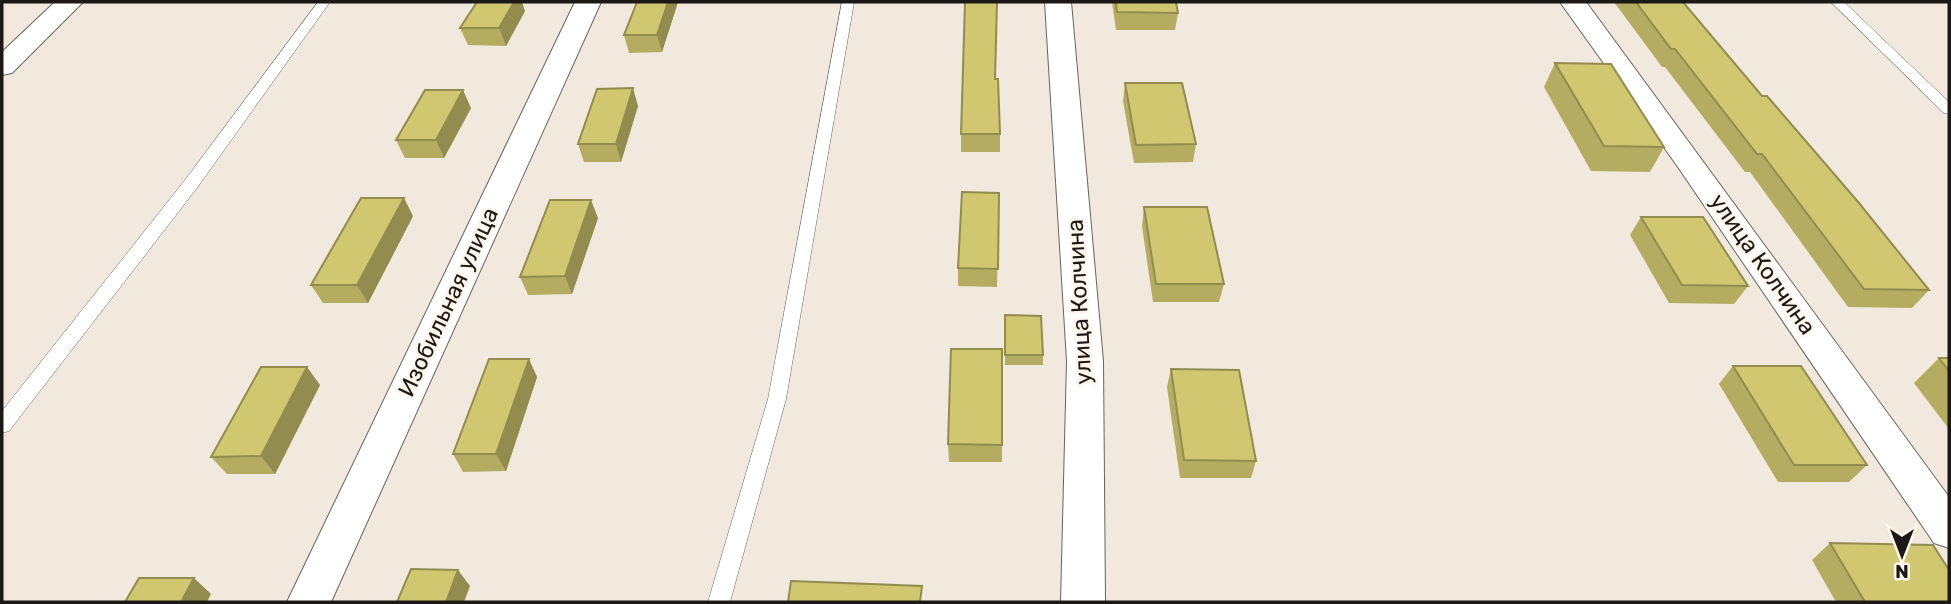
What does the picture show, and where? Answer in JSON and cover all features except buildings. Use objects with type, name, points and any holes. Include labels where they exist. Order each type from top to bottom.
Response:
[{"type":"street","points":[[2,67],[70,2]]},
{"type":"street","name":"Изобильная улица","points":[[309,602],[588,2]]},
{"type":"street","name":"улица Колчина","points":[[1058,2],[1085,361],[1083,602]]},
{"type":"street","name":"улица Колчина","points":[[1573,2],[1779,286],[1949,530]]},
{"type":"lane","points":[[2,425],[191,184],[324,2]]},
{"type":"lane","points":[[719,602],[777,399],[848,2]]},
{"type":"lane","points":[[1837,2],[1949,110]]}]
